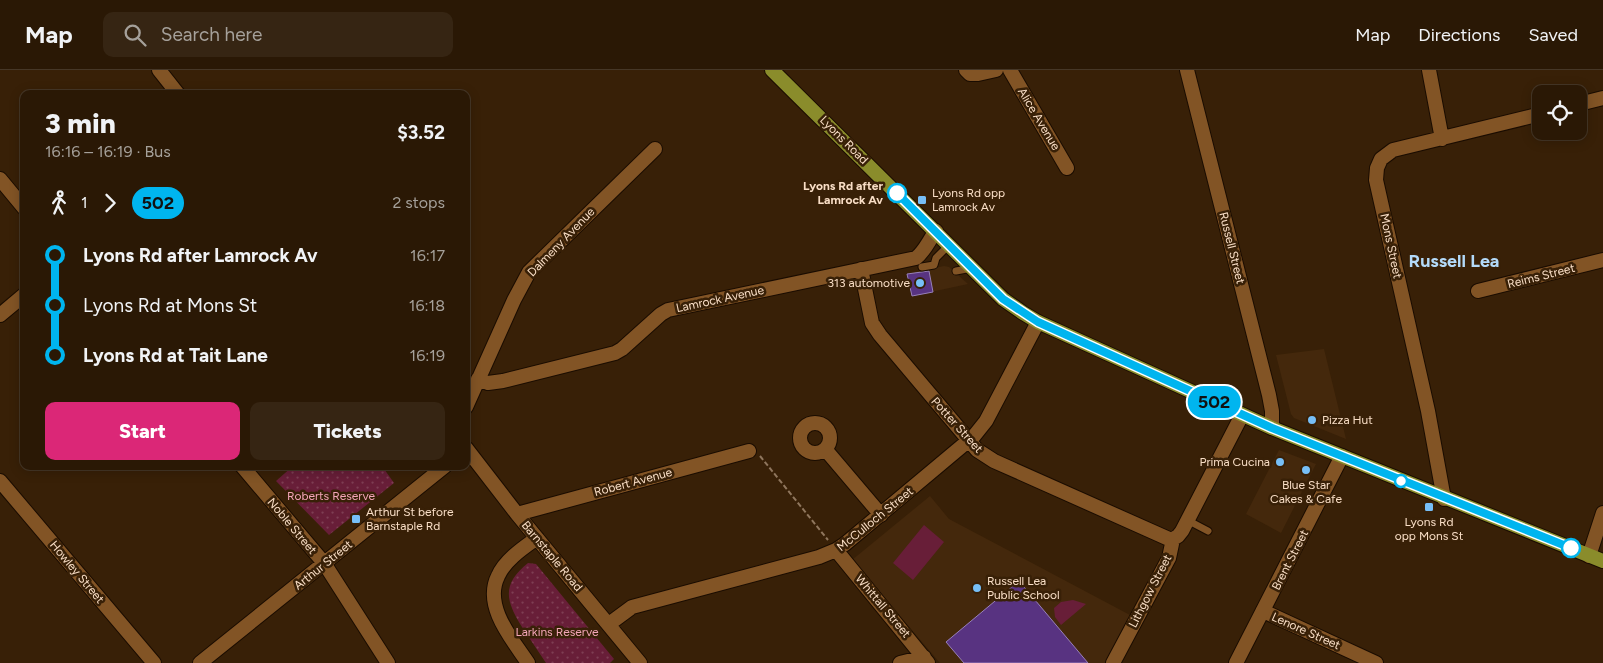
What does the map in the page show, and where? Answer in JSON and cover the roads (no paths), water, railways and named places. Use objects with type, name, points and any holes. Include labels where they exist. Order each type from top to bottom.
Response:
[{"type":"main road","name":"Lyons Road","points":[[772,70],[1003,299],[1038,322],[1272,428],[1603,562]]},
{"type":"street","points":[[159,70],[175,90]]},
{"type":"street","points":[[966,70],[970,74],[978,74],[996,70]]},
{"type":"street","name":"Alice Avenue","points":[[1010,70],[1068,168]]},
{"type":"street","name":"Russell Street","points":[[1187,70],[1269,395],[1272,411],[1272,428]]},
{"type":"street","points":[[1429,70],[1442,139]]},
{"type":"street","points":[[1587,102],[1603,98]]},
{"type":"street","name":"Mons Street","points":[[1444,498],[1428,412],[1376,180],[1377,168],[1381,159],[1388,153],[1532,116]]},
{"type":"street","name":"Dalmeny Avenue","points":[[470,398],[514,300],[529,272],[655,149]]},
{"type":"street","points":[[0,179],[20,203]]},
{"type":"street","name":"Lamrock Avenue","points":[[478,379],[488,383],[503,381],[615,353],[668,310],[916,258],[936,231]]},
{"type":"street","name":"Reims Street","points":[[1478,291],[1603,260]]},
{"type":"street","name":"Potter Street","points":[[861,269],[872,323],[968,441],[994,461],[1169,539],[1173,539]]},
{"type":"street","points":[[0,315],[20,298]]},
{"type":"street","name":"McCulloch Street","points":[[609,624],[632,607],[819,557],[836,550],[881,516],[968,441],[986,421],[1038,322]]},
{"type":"street","name":"Lithgow Street","points":[[1113,663],[1169,558],[1173,539],[1178,536],[1187,520],[1242,415]]},
{"type":"street","points":[[825,449],[881,516]]},
{"type":"street","name":"Robert Avenue","points":[[517,514],[749,451]]},
{"type":"street","name":"Barnstaple Road","points":[[470,453],[517,514],[609,624],[636,662]]},
{"type":"street","name":"Brent Street","points":[[1236,663],[1342,456]]},
{"type":"street","name":"Noble Street","points":[[245,470],[324,564],[388,663]]},
{"type":"street","name":"Arthur Street","points":[[200,663],[440,470]]},
{"type":"street","name":"Howley Street","points":[[0,482],[154,663]]},
{"type":"street","points":[[1589,556],[1603,513]]},
{"type":"street","points":[[528,663],[502,622],[495,606],[494,590],[498,575],[509,561],[537,538]]},
{"type":"street","name":"Whittall Street","points":[[836,550],[926,660]]},
{"type":"street","name":"Lenore Street","points":[[1263,611],[1376,663]]},
{"type":"street","points":[[900,663],[926,660]]},
{"type":"lane","points":[[922,267],[934,265],[936,258],[949,244]]},
{"type":"lane","points":[[956,271],[972,268]]},
{"type":"lane","points":[[1187,520],[1208,531]]},
{"type":"place","name":"Lyons Rd after Lamrock Av","points":[[897,193]]},
{"type":"place","name":"Lyons Rd opp Lamrock Av","points":[[922,200]]},
{"type":"place","name":"313 automotive","points":[[920,283]]},
{"type":"place","name":"Pizza Hut","points":[[1312,420]]},
{"type":"place","name":"Prima Cucina","points":[[1280,462]]},
{"type":"place","name":"Blue Star Cakes & Cafe","points":[[1306,470]]},
{"type":"place","name":"Lyons Rd opp Mons St","points":[[1429,507]]},
{"type":"place","name":"Arthur St before Barnstaple Rd","points":[[356,519]]},
{"type":"place","name":"Russell Lea Public School","points":[[977,588]]},
{"type":"district","name":"Russell Lea","points":[[1454,261]]},
{"type":"park label","name":"Roberts Reserve","points":[[331,496]]},
{"type":"park label","name":"Larkins Reserve","points":[[557,632]]}]
